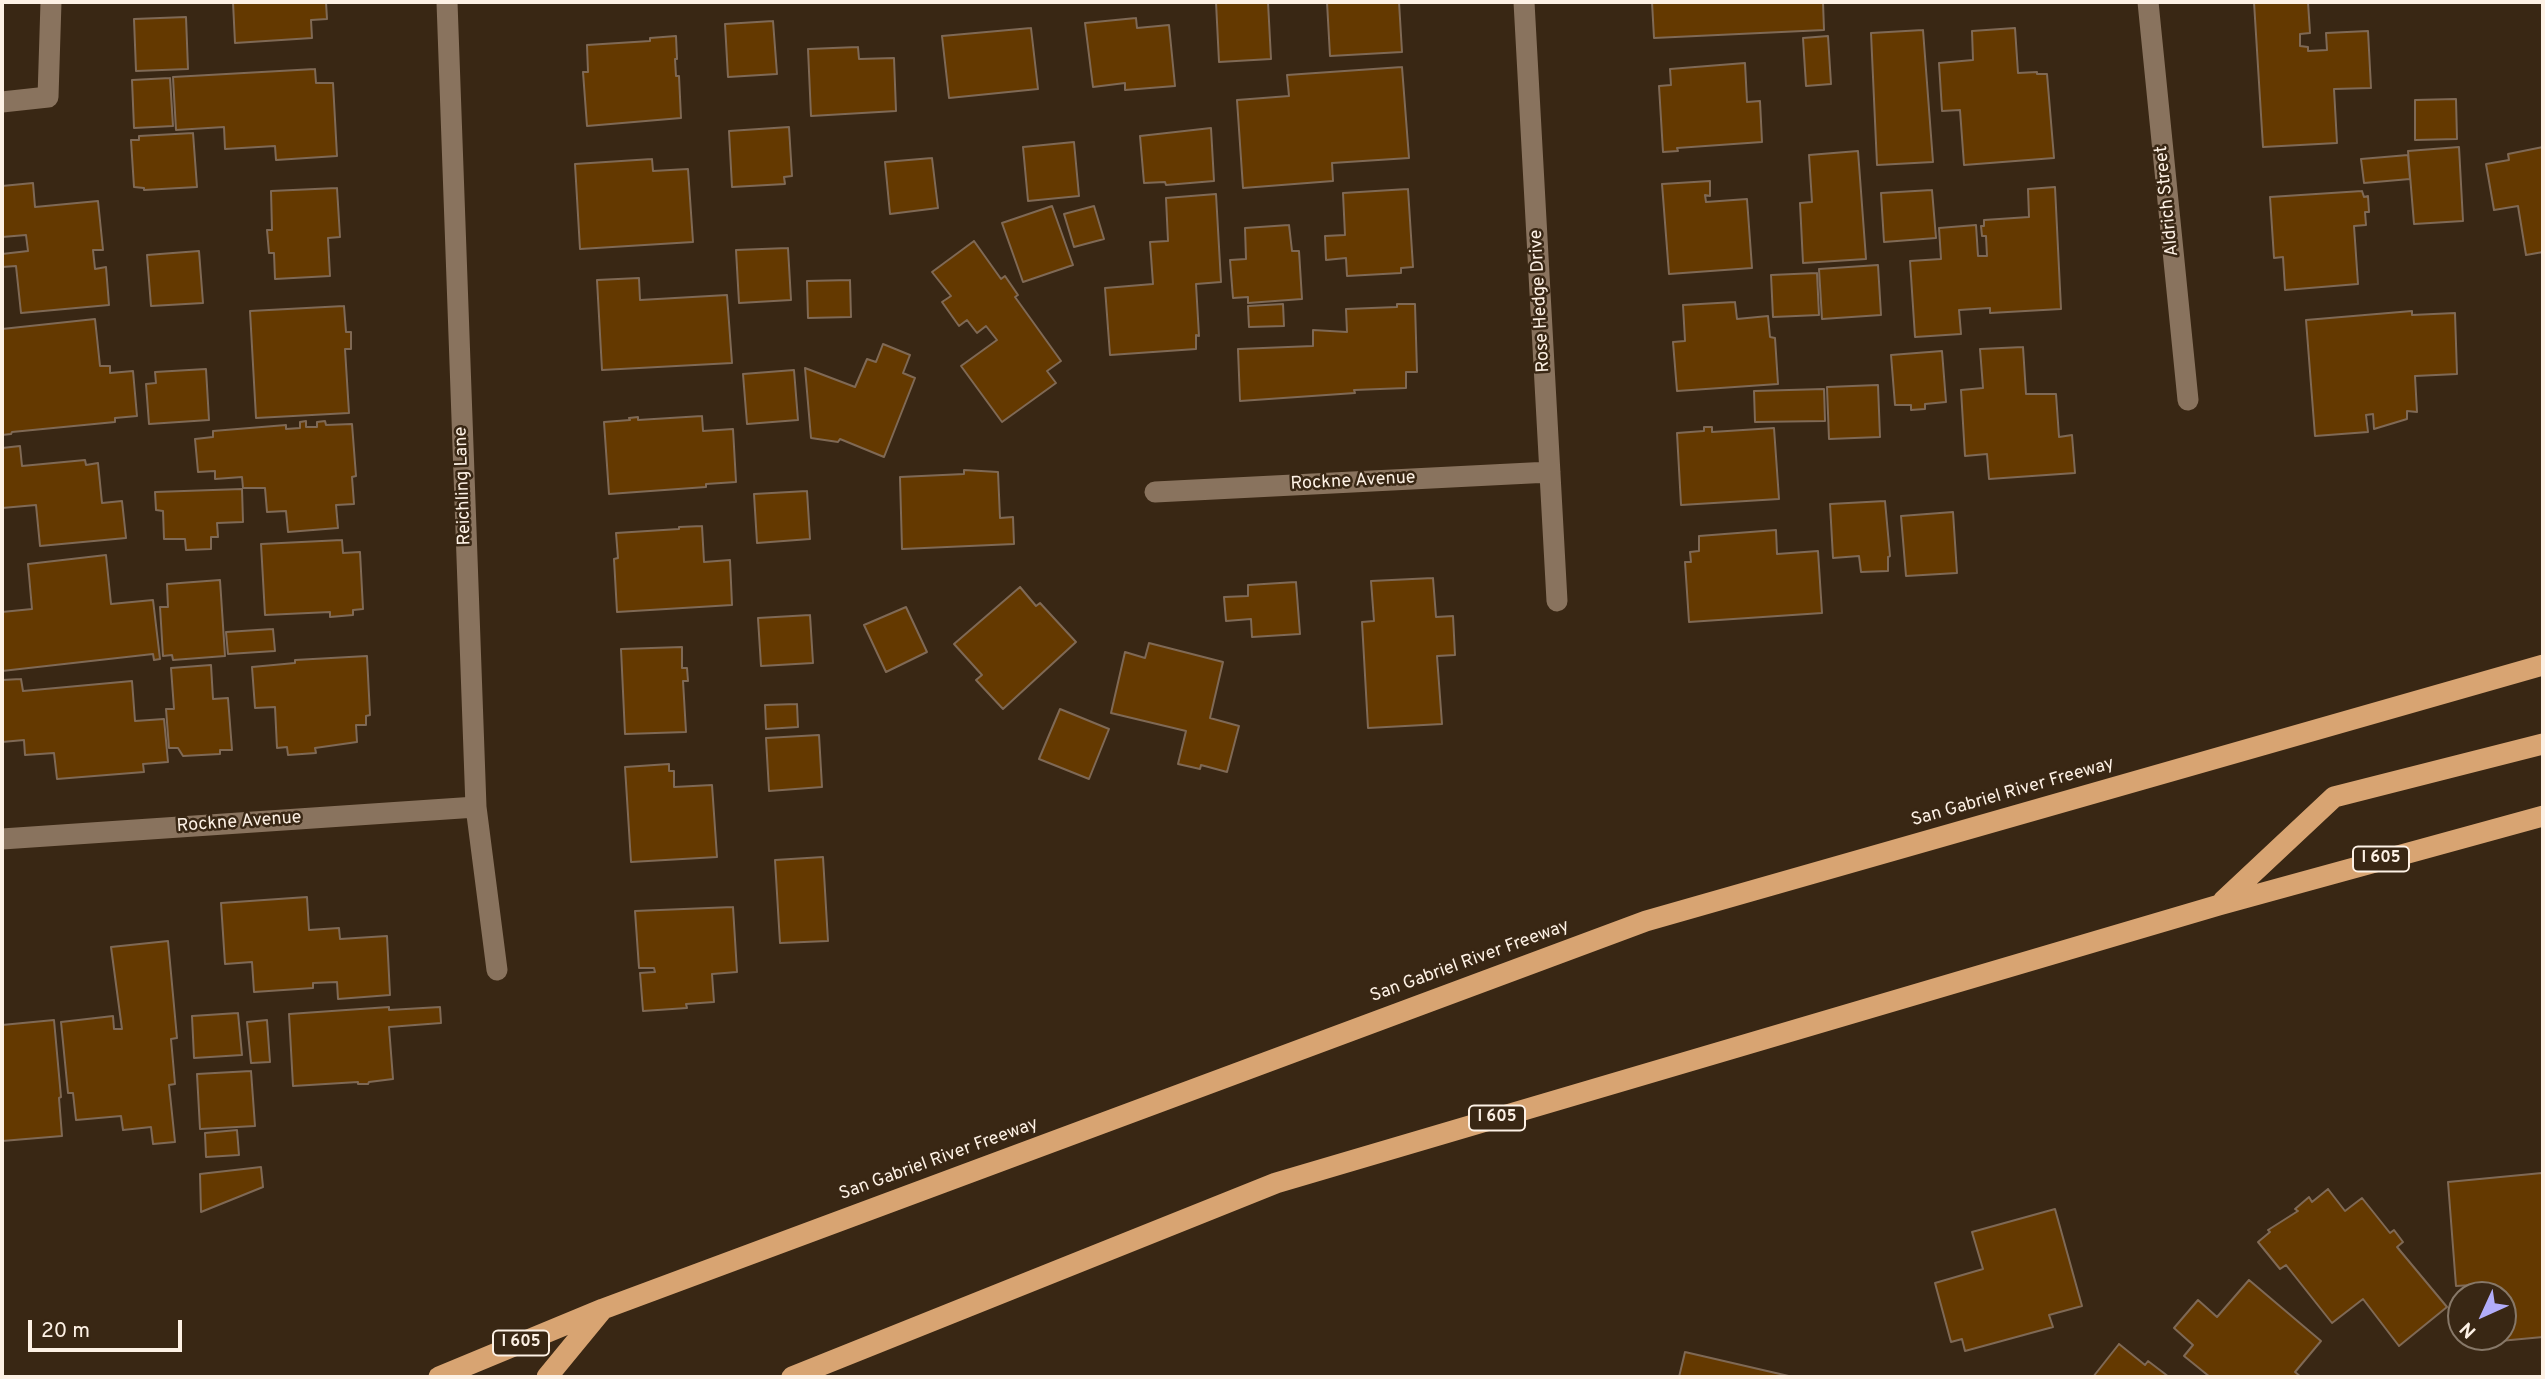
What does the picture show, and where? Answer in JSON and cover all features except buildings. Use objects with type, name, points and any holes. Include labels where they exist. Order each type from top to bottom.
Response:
[{"type":"highway","name":"San Gabriel River Freeway","points":[[439,1377],[603,1309],[1646,921],[2543,665]]},
{"type":"highway","points":[[2219,905],[2334,797],[2543,744]]},
{"type":"highway","name":"I 605","points":[[792,1377],[1276,1183],[2219,905],[2543,816]]},
{"type":"highway","points":[[547,1377],[603,1309]]},
{"type":"street","points":[[2,102],[48,97],[51,2]]},
{"type":"street","name":"Reichling Lane","points":[[447,2],[476,807],[496,970]]},
{"type":"street","name":"Rose Hedge Drive","points":[[1524,2],[1557,601]]},
{"type":"street","name":"Aldrich Street","points":[[2148,2],[2188,400]]},
{"type":"street","name":"Rockne Avenue","points":[[1155,492],[1550,472]]},
{"type":"street","name":"Rockne Avenue","points":[[2,839],[476,807]]}]
